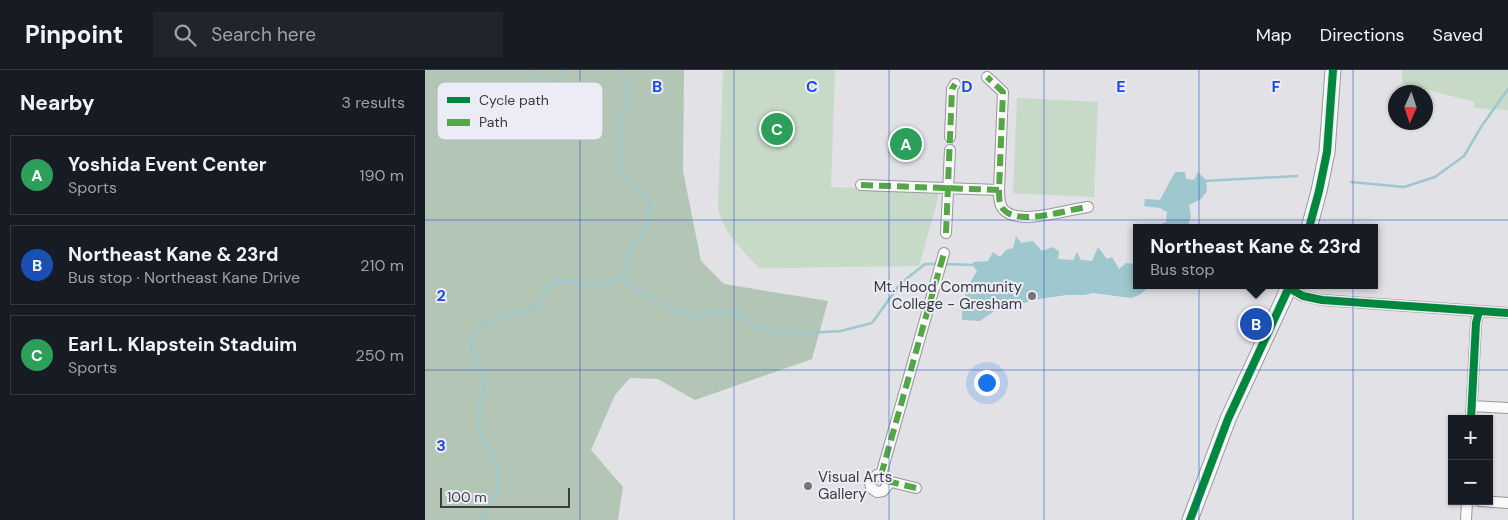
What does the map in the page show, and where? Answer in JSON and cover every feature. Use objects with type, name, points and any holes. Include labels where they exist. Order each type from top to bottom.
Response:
[{"type":"main road","points":[[1310,224],[1327,152],[1333,70]]},
{"type":"main road","points":[[1189,520],[1228,419],[1288,289]]},
{"type":"street","points":[[987,77],[1003,92],[999,190],[1000,205],[1004,211],[1012,215],[1035,216],[1088,207]]},
{"type":"street","points":[[950,137],[952,89],[955,84]]},
{"type":"street","points":[[946,233],[950,150]]},
{"type":"street","points":[[861,185],[999,190]]},
{"type":"street","points":[[916,488],[884,478],[944,252]]},
{"type":"street","points":[[1293,289],[1303,296],[1322,300],[1508,313]]},
{"type":"street","points":[[1471,415],[1476,323],[1479,311]]},
{"type":"street","points":[[1472,406],[1508,408]]},
{"type":"street","points":[[1493,502],[1508,503]]},
{"type":"street","points":[[1466,520],[1467,505]]},
{"type":"green space","points":[[425,70],[684,70],[683,171],[701,261],[724,284],[828,301],[812,359],[695,400],[658,379],[630,378],[615,395],[591,450],[623,487],[618,520],[425,520]]},
{"type":"green space","points":[[723,70],[835,70],[831,187],[937,192],[938,198],[919,266],[759,268],[728,232],[720,216],[718,206]]},
{"type":"green space","points":[[1402,70],[1508,70],[1508,110],[1474,108],[1474,102],[1433,91],[1433,85],[1410,85],[1402,83]]},
{"type":"green space","points":[[1017,98],[1098,102],[1094,197],[1013,193]]},
{"type":"water","points":[[1175,172],[1185,172],[1186,179],[1194,180],[1198,172],[1206,180],[1207,191],[1201,199],[1189,205],[1191,216],[1188,224],[1161,224],[1166,222],[1167,212],[1160,208],[1144,206],[1145,199],[1160,200]]},
{"type":"water","points":[[1016,236],[1021,243],[1033,241],[1042,251],[1052,247],[1059,251],[1058,259],[1073,260],[1077,252],[1081,260],[1092,261],[1098,247],[1107,259],[1112,257],[1119,269],[1126,263],[1133,264],[1133,289],[1147,289],[1131,298],[1093,293],[1031,300],[1025,303],[1018,302],[1000,307],[980,321],[962,320],[962,305],[968,286],[977,271],[973,266],[973,262],[988,261],[993,252],[1000,257],[1006,250],[1013,248]]},
{"type":"waterway","points":[[534,70],[536,77],[542,82]]},
{"type":"waterway","points":[[552,82],[560,76],[563,70]]},
{"type":"waterway","points":[[481,520],[492,502],[499,484],[494,455],[481,436],[480,431],[479,411],[484,388],[483,379],[471,347],[475,332],[480,325],[487,321],[530,310],[539,303],[552,282],[569,281],[598,284],[615,282],[624,274],[632,246],[645,231],[647,225],[650,208],[648,200],[641,191],[622,177],[619,170],[620,128],[628,88],[618,70]]},
{"type":"waterway","points":[[1351,182],[1404,187],[1435,177],[1464,156],[1481,127],[1508,89]]},
{"type":"waterway","points":[[1204,181],[1297,176]]},
{"type":"waterway","points":[[622,279],[627,284],[677,312],[693,316],[704,316],[716,312],[730,313],[742,317],[754,326],[768,331],[808,333],[841,331],[872,323],[900,284],[925,264],[938,264]]},
{"type":"waterway","points":[[943,264],[975,265]]},
{"type":"marked path","points":[[861,185],[999,190],[1003,92],[987,77]]},
{"type":"marked path","points":[[946,233],[952,89],[955,84]]},
{"type":"marked path","points":[[999,190],[1000,203],[1003,209],[1010,214],[1020,217],[1044,216],[1088,207]]},
{"type":"marked path","points":[[881,475],[944,253]]},
{"type":"marked path","points":[[887,481],[916,488]]},
{"type":"cycle path","points":[[1310,224],[1327,152],[1333,70]]},
{"type":"cycle path","points":[[1190,520],[1228,419],[1288,289]]},
{"type":"cycle path","points":[[1291,289],[1303,296],[1322,300],[1508,313]]},
{"type":"cycle path","points":[[1471,415],[1476,323],[1479,311]]},
{"type":"place","name":"Earl L. Klapstein Staduim","points":[[777,129]]},
{"type":"place","name":"Yoshida Event Center","points":[[906,144]]},
{"type":"place","name":"Mt. Hood Community College - Gresham","points":[[1032,296]]},
{"type":"place","name":"Northeast Kane & 23rd","points":[[1256,324]]},
{"type":"place","name":"Visual Arts Gallery","points":[[808,486]]}]
